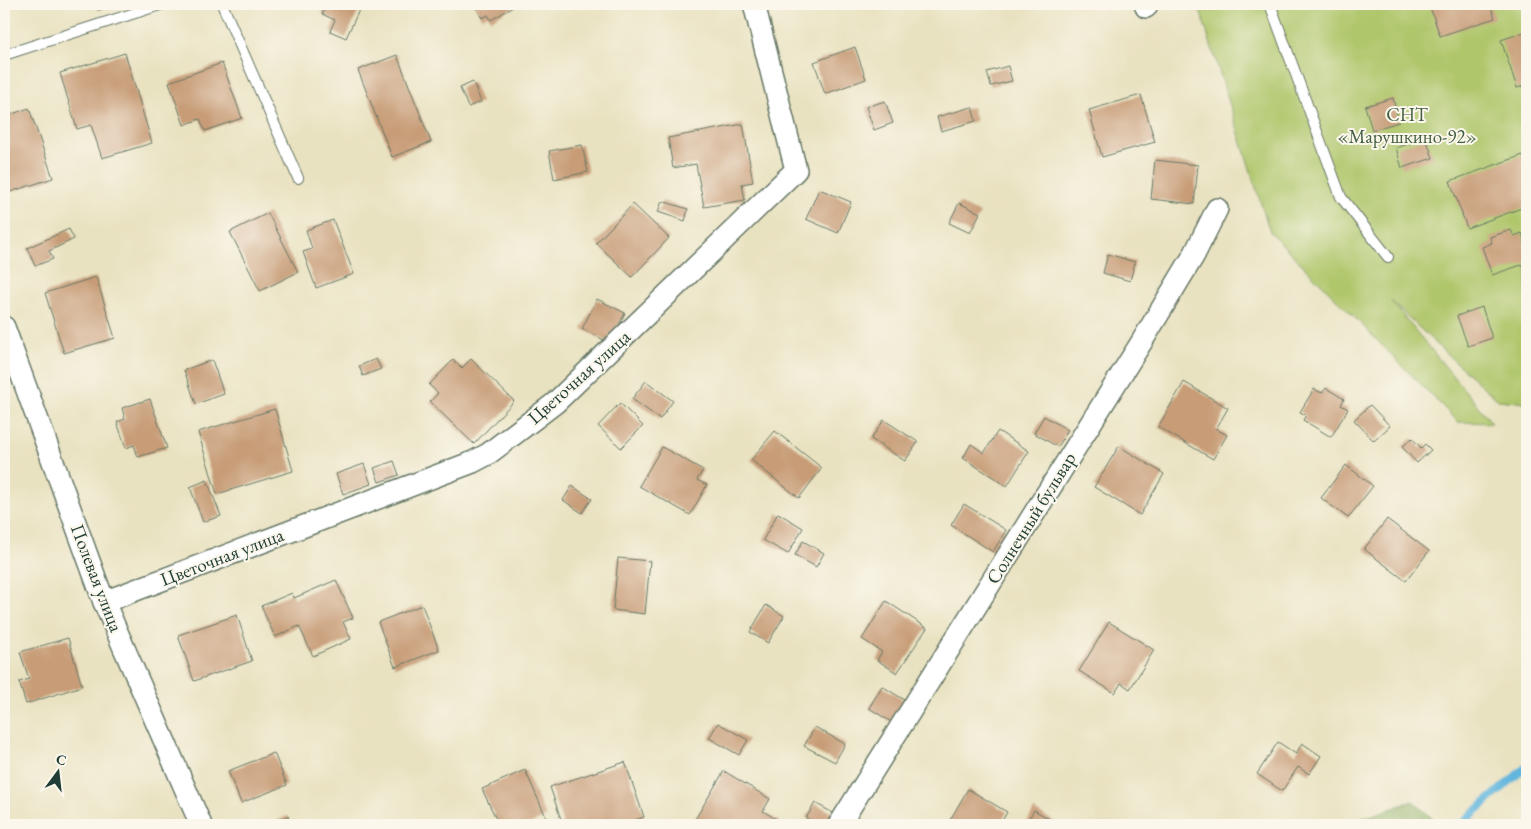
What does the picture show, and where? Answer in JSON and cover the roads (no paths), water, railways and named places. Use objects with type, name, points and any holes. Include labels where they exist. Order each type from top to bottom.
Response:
[{"type":"street","name":"Цветочная улица","points":[[104,602],[473,462],[488,454],[555,403],[796,170],[754,4]]},
{"type":"street","name":"Солнечный бульвар","points":[[839,825],[1194,256],[1208,231],[1217,209]]},
{"type":"street","name":"Полевая улица","points":[[4,327],[104,602],[201,825]]},
{"type":"lane","points":[[4,55],[163,4]]},
{"type":"lane","points":[[222,4],[298,178]]},
{"type":"lane","points":[[1270,4],[1341,197],[1388,257]]},
{"type":"waterway","points":[[1460,825],[1527,766]]},
{"type":"park label","name":"СНТ «Марушкино-92»","points":[[1407,125]]}]
